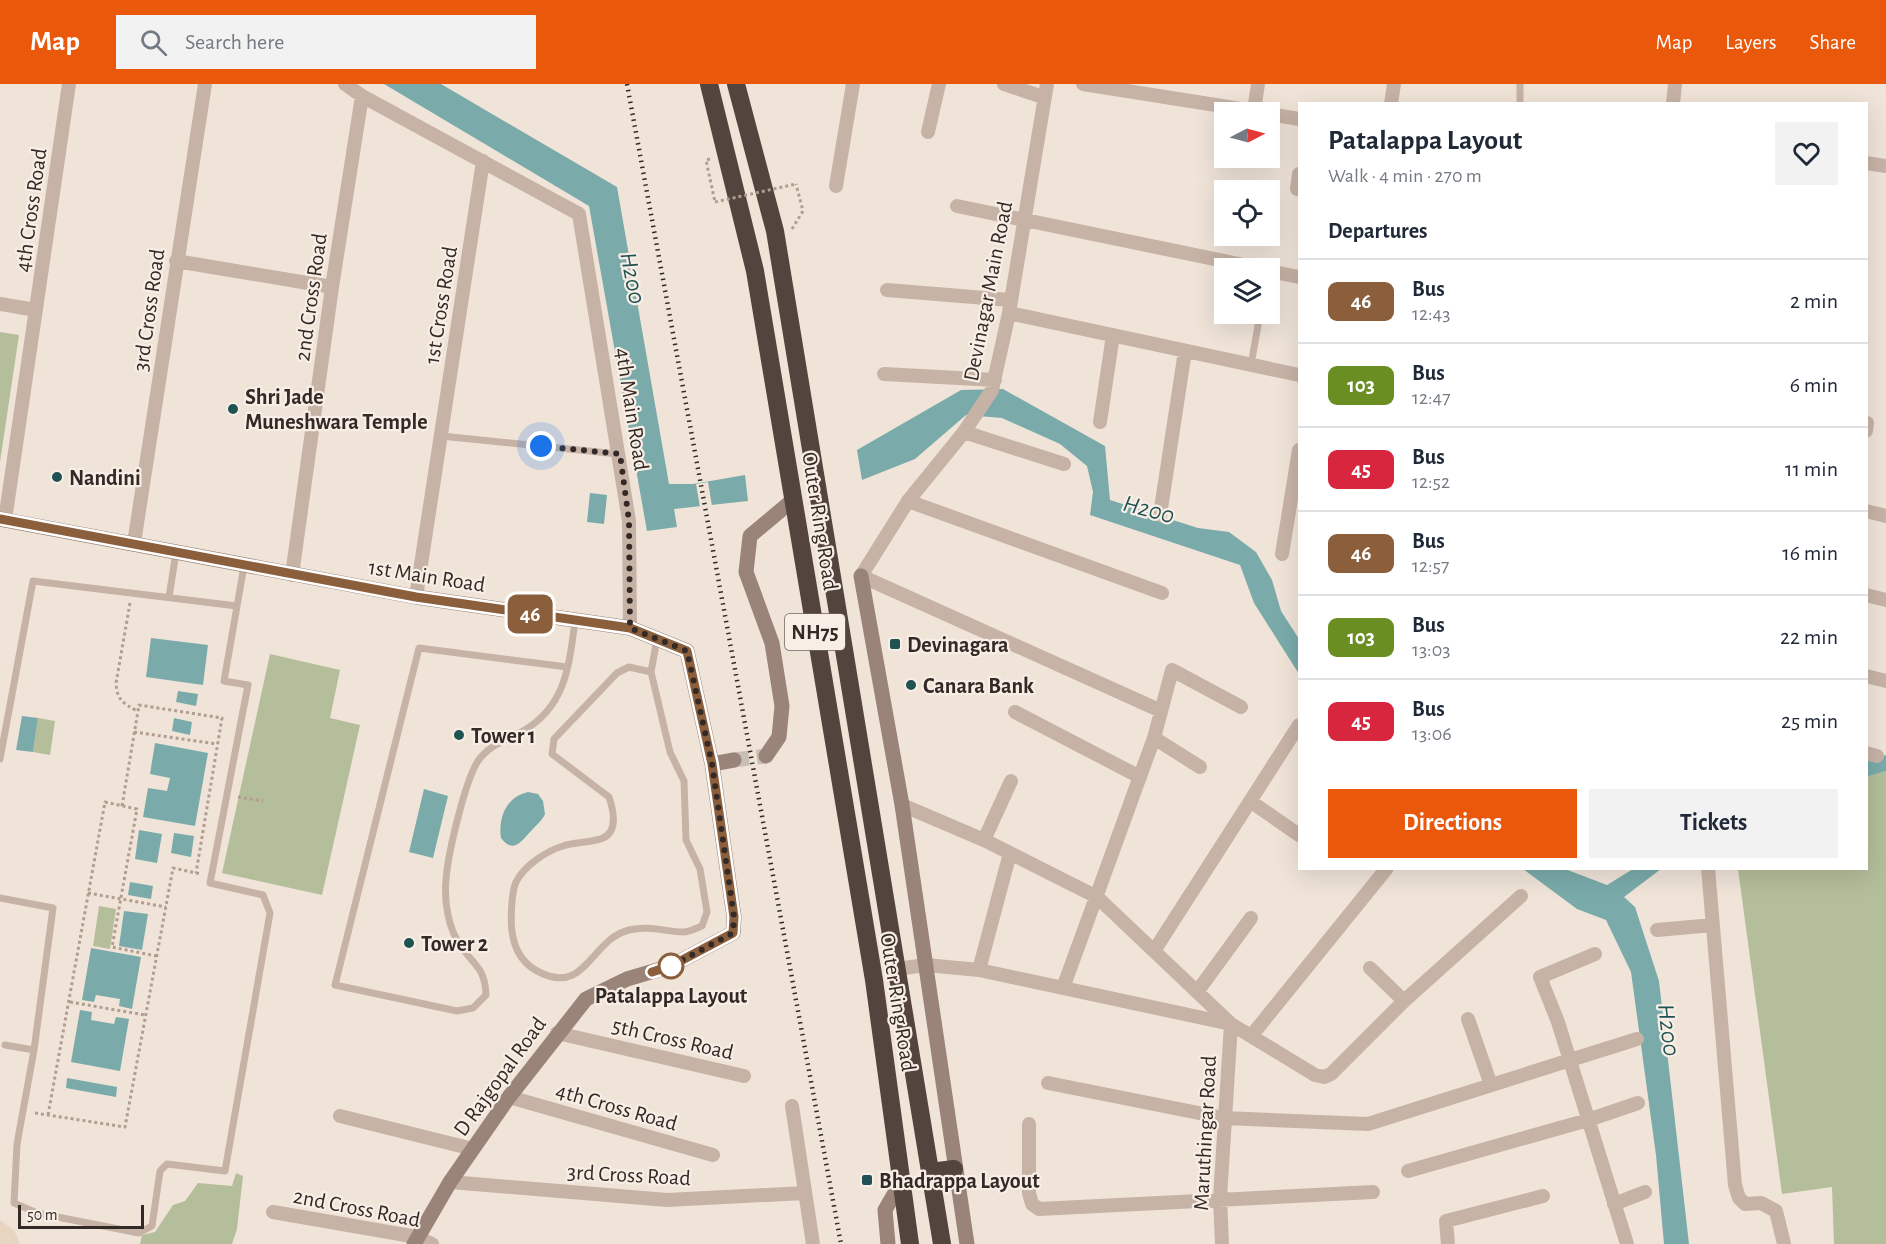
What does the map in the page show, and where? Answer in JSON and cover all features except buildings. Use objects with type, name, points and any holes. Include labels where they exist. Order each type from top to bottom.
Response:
[{"type":"highway","name":"Outer Ring Road","points":[[709,84],[755,271],[874,980],[900,1184]]},
{"type":"highway","name":"Outer Ring Road","points":[[736,84],[775,231],[930,1172]]},
{"type":"highway","points":[[930,1172],[954,1169]]},
{"type":"highway","name":"NH75","points":[[930,1172],[942,1244]]},
{"type":"highway","name":"NH75","points":[[900,1184],[910,1244]]},
{"type":"street","name":"4th Cross Road","points":[[3,519],[69,84]]},
{"type":"street","name":"3rd Cross Road","points":[[134,543],[205,84]]},
{"type":"street","name":"4th Main Road","points":[[345,84],[579,214],[620,454],[629,521],[630,628]]},
{"type":"street","points":[[836,186],[853,84]]},
{"type":"street","points":[[928,132],[939,84]]},
{"type":"street","points":[[1004,84],[1045,91]]},
{"type":"street","points":[[1083,84],[1214,105]]},
{"type":"street","points":[[1257,102],[1258,84]]},
{"type":"street","points":[[1391,102],[1394,84]]},
{"type":"street","points":[[1673,102],[1675,84]]},
{"type":"street","name":"Devinagar Main Road","points":[[861,576],[908,501],[968,426],[993,385],[1010,306],[1045,91]]},
{"type":"street","name":"2nd Cross Road","points":[[292,575],[332,287],[363,96]]},
{"type":"street","points":[[1280,116],[1298,119]]},
{"type":"street","name":"1st Cross Road","points":[[416,597],[483,161]]},
{"type":"street","points":[[1868,164],[1886,165]]},
{"type":"street","points":[[1297,189],[1298,182]]},
{"type":"street","points":[[957,206],[1214,259]]},
{"type":"street","points":[[176,261],[332,287]]},
{"type":"street","points":[[1280,273],[1298,277]]},
{"type":"street","points":[[887,290],[1010,306],[1113,335],[1298,375]]},
{"type":"street","points":[[0,304],[36,310]]},
{"type":"street","points":[[1100,422],[1113,335]]},
{"type":"street","points":[[1160,515],[1185,351]]},
{"type":"street","points":[[884,374],[993,385]]},
{"type":"street","points":[[968,426],[1064,464]]},
{"type":"street","points":[[1282,554],[1298,456]]},
{"type":"street","points":[[766,756],[779,737],[782,706],[772,643],[746,572],[750,536],[793,500]]},
{"type":"street","points":[[908,501],[1162,593]]},
{"type":"street","points":[[1868,512],[1886,516]]},
{"type":"street","name":"1st Main Road","points":[[3,519],[416,597],[630,628],[687,651],[712,764],[734,917],[733,933],[671,966],[652,972]]},
{"type":"street","points":[[861,576],[1159,710]]},
{"type":"street","points":[[861,576],[902,805],[954,1169],[967,1244]]},
{"type":"street","points":[[1868,596],[1886,600]]},
{"type":"street","points":[[1063,988],[1094,896],[1154,738],[1159,710],[1172,670],[1241,707]]},
{"type":"street","points":[[1868,676],[1886,681]]},
{"type":"street","points":[[1016,712],[1140,777]]},
{"type":"street","points":[[1154,951],[1250,801],[1297,734]]},
{"type":"street","points":[[1154,738],[1200,767]]},
{"type":"street","points":[[712,764],[734,760]]},
{"type":"street","points":[[984,840],[1011,781]]},
{"type":"street","points":[[1250,801],[1298,834]]},
{"type":"street","points":[[902,805],[984,840],[1094,896],[1231,1024]]},
{"type":"street","points":[[979,970],[1010,853]]},
{"type":"street","points":[[1252,1035],[1385,870]]},
{"type":"street","points":[[1708,870],[1738,1198],[1745,1204],[1761,1203],[1776,1211],[1784,1244]]},
{"type":"street","points":[[896,969],[926,965],[979,970],[1231,1024],[1315,1075],[1324,1077],[1331,1074],[1404,1001],[1521,896]]},
{"type":"street","points":[[1197,992],[1251,918]]},
{"type":"street","points":[[1657,930],[1713,925]]},
{"type":"street","points":[[1595,954],[1540,977],[1569,1060],[1627,1244]]},
{"type":"street","points":[[1370,968],[1404,1001]]},
{"type":"street","name":"D Rajgopal Road","points":[[415,1240],[450,1182],[509,1097],[586,999],[617,984],[652,972]]},
{"type":"street","points":[[1467,1019],[1491,1085]]},
{"type":"street","name":"Maruthingar Road","points":[[1222,1244],[1220,1198],[1231,1024]]},
{"type":"street","name":"5th Cross Road","points":[[557,1033],[744,1076]]},
{"type":"street","points":[[1048,1083],[1224,1118],[1368,1124],[1636,1039]]},
{"type":"street","name":"4th Cross Road","points":[[509,1097],[713,1155]]},
{"type":"street","points":[[1408,1171],[1588,1120],[1638,1103]]},
{"type":"street","points":[[792,1106],[813,1244]]},
{"type":"street","points":[[340,1116],[473,1149]]},
{"type":"street","points":[[1029,1124],[1029,1193],[1032,1204],[1039,1209],[1373,1192]]},
{"type":"street","name":"3rd Cross Road","points":[[450,1182],[667,1200],[805,1193]]},
{"type":"street","points":[[888,1244],[885,1210],[900,1184]]},
{"type":"street","points":[[1614,1204],[1645,1192]]},
{"type":"street","points":[[1448,1244],[1446,1221],[1543,1196]]},
{"type":"street","name":"2nd Cross Road","points":[[273,1212],[432,1244]]},
{"type":"lane","points":[[1520,84],[1520,102]]},
{"type":"lane","points":[[1251,365],[1258,324]]},
{"type":"lane","points":[[441,436],[620,454]]},
{"type":"lane","points":[[169,597],[176,552]]},
{"type":"lane","points":[[0,898],[53,908],[34,1050],[17,1144],[14,1203],[37,1213],[139,1233],[152,1226],[160,1171],[167,1164],[225,1171],[270,913],[263,895],[210,883],[248,685],[224,681],[244,566]]},
{"type":"lane","points":[[0,759],[33,581],[237,606]]},
{"type":"lane","points":[[567,666],[418,648],[335,985],[457,1011],[473,1008],[486,995],[483,975],[471,957],[463,950],[451,923],[445,893],[449,861],[472,770],[477,762],[499,742],[522,732],[544,716],[561,694],[567,666],[576,621]]},
{"type":"lane","points":[[651,672],[629,667],[617,673],[554,739],[552,754],[609,797],[614,820],[612,830],[604,838],[560,847],[538,858],[516,882],[510,921],[518,953],[531,968],[553,979],[565,979],[587,965],[612,938],[628,930],[669,928],[684,932],[702,926],[707,912],[700,869],[686,840],[684,781],[668,743],[651,672],[657,639]]},
{"type":"lane","points":[[4,1045],[34,1050]]},
{"type":"path","points":[[705,160],[715,202],[796,184],[803,211],[791,231]]},
{"type":"path","points":[[132,593],[116,683],[120,701],[138,711]]},
{"type":"path","points":[[122,806],[139,705],[222,718],[196,873]]},
{"type":"path","points":[[134,732],[217,744]]},
{"type":"path","points":[[227,796],[263,801]]},
{"type":"path","points":[[48,1115],[105,802],[137,808],[112,947],[156,956]]},
{"type":"path","points":[[22,1111],[125,1127],[173,868],[212,876]]},
{"type":"path","points":[[88,893],[166,906]]},
{"type":"path","points":[[70,1002],[145,1016]]},
{"type":"green space","points":[[0,332],[19,335],[0,462]]},
{"type":"green space","points":[[270,654],[340,670],[330,718],[360,725],[322,895],[222,873]]},
{"type":"green space","points":[[38,718],[55,721],[50,755],[33,752]]},
{"type":"green space","points":[[1886,771],[1886,1244],[1834,1244],[1832,1187],[1782,1194],[1738,870],[1868,870],[1868,776]]},
{"type":"green space","points":[[99,906],[116,909],[110,949],[93,946]]},
{"type":"green space","points":[[236,1173],[243,1176],[237,1229],[232,1244],[140,1244],[142,1235],[155,1232],[173,1205],[185,1201],[198,1183],[232,1186]]},
{"type":"shaded area","points":[[0,1220],[14,1230],[20,1244],[0,1244]]},
{"type":"water","points":[[384,84],[441,84],[617,187],[669,484],[693,484],[745,475],[748,501],[674,509],[677,527],[647,531],[589,206]]},
{"type":"water","points":[[1003,389],[1105,446],[1110,500],[1198,528],[1229,532],[1256,552],[1272,580],[1281,611],[1298,637],[1298,672],[1254,603],[1240,565],[1090,515],[1093,492],[1087,466],[1060,444],[1002,418],[966,415],[915,459],[862,480],[857,450],[961,390]]},
{"type":"water","points":[[590,493],[607,495],[604,524],[587,522]]},
{"type":"water","points":[[151,638],[208,645],[203,685],[146,677]]},
{"type":"water","points":[[178,691],[198,694],[196,706],[176,702]]},
{"type":"water","points":[[22,716],[38,718],[33,752],[16,750]]},
{"type":"water","points":[[174,718],[192,722],[190,735],[172,731]]},
{"type":"water","points":[[155,743],[208,753],[195,826],[143,817],[148,788],[167,791],[170,778],[150,774]]},
{"type":"water","points":[[1886,755],[1886,771],[1868,776],[1868,760]]},
{"type":"water","points":[[424,789],[448,796],[433,858],[409,852]]},
{"type":"water","points":[[528,792],[538,794],[543,801],[545,814],[518,844],[510,845],[501,838],[502,816],[514,798]]},
{"type":"water","points":[[139,830],[162,834],[157,863],[135,859]]},
{"type":"water","points":[[174,833],[194,836],[191,857],[171,853]]},
{"type":"water","points":[[1524,870],[1568,870],[1607,885],[1631,870],[1660,870],[1624,897],[1635,907],[1659,981],[1689,1244],[1664,1244],[1656,1155],[1631,972],[1606,920],[1577,909]]},
{"type":"water","points":[[130,882],[153,886],[151,899],[128,895]]},
{"type":"water","points":[[124,911],[148,914],[142,950],[119,946]]},
{"type":"water","points":[[91,948],[141,957],[132,1009],[119,1006],[120,999],[96,995],[94,1002],[82,1000]]},
{"type":"water","points":[[80,1010],[92,1012],[91,1020],[114,1024],[116,1017],[129,1019],[120,1071],[71,1062]]},
{"type":"water","points":[[67,1078],[117,1087],[116,1097],[66,1088]]},
{"type":"pier","points":[[708,482],[712,506],[700,507],[696,484]]},
{"type":"tunnel","points":[[734,760],[766,756]]},
{"type":"railway","points":[[627,84],[841,1244]]},
{"type":"bus line","name":"46","points":[[0,519],[416,597],[630,628],[687,651],[712,764],[734,917],[733,933],[721,942],[671,966],[652,972]]},
{"type":"place","name":"Shri Jade Muneshwara Temple","points":[[233,409]]},
{"type":"place","name":"Nandini","points":[[57,477]]},
{"type":"place","name":"Devinagara","points":[[895,644]]},
{"type":"place","name":"Canara Bank","points":[[911,685]]},
{"type":"place","name":"Tower 1","points":[[459,735]]},
{"type":"place","name":"Tower 2","points":[[409,943]]},
{"type":"place","name":"Patalappa Layout","points":[[671,966]]},
{"type":"place","name":"Bhadrappa Layout","points":[[867,1180]]},
{"type":"route","points":[[541,446],[620,454],[629,521],[630,628],[687,651],[712,764],[734,917],[733,933],[721,942],[671,966]]},
{"type":"water label","name":"H200","points":[[633,278]]},
{"type":"water label","name":"H200","points":[[1149,509]]},
{"type":"water label","name":"H200","points":[[1669,1030]]}]
